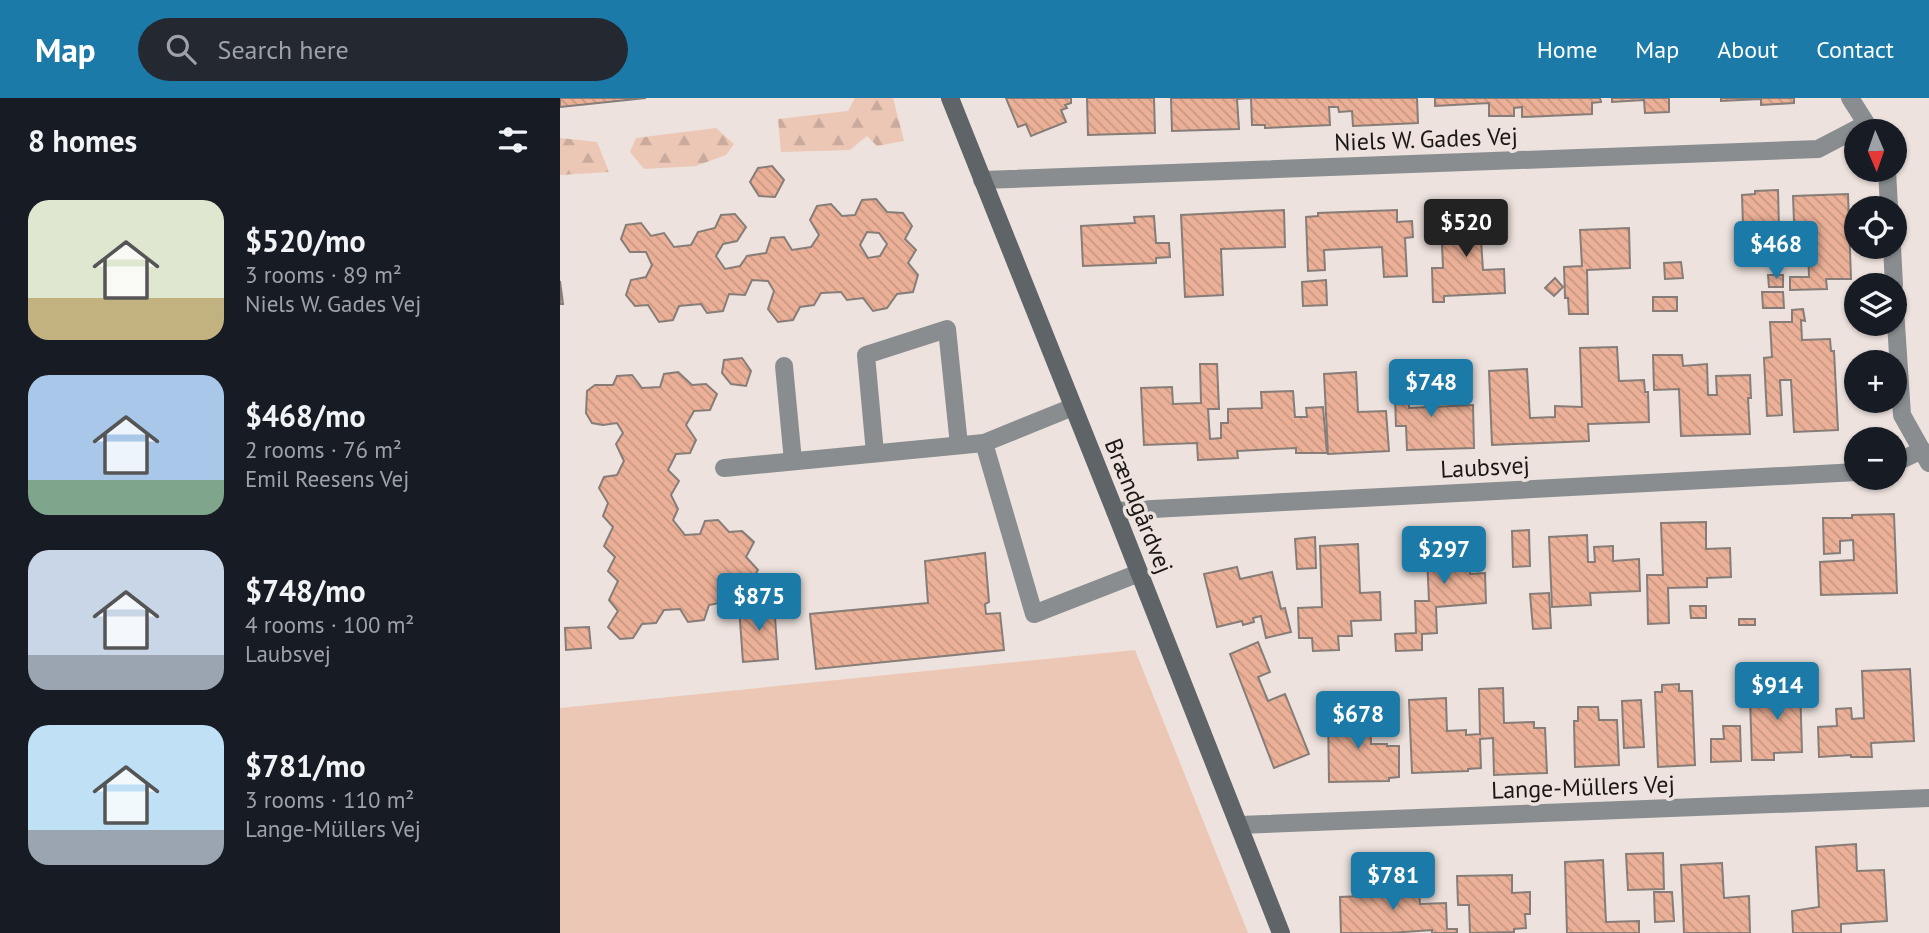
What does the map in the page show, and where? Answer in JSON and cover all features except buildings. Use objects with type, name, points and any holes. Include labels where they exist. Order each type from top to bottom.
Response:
[{"type":"street","name":"Brændgårdvej","points":[[950,98],[1281,933]]},
{"type":"street","points":[[1850,98],[1863,119]]},
{"type":"street","name":"Niels W. Gades Vej","points":[[982,180],[1818,149],[1844,138]]},
{"type":"street","points":[[875,453],[866,355],[947,329],[959,445]]},
{"type":"street","points":[[1897,336],[1902,415],[1926,456],[1907,460]]},
{"type":"street","points":[[784,366],[793,461]]},
{"type":"street","points":[[724,468],[984,443],[1073,407]]},
{"type":"street","points":[[984,443],[1034,614],[1139,573]]},
{"type":"street","name":"Laubsvej","points":[[1115,511],[1844,473]]},
{"type":"street","name":"Lange-Müllers Vej","points":[[1238,825],[1929,798]]},
{"type":"green space","points":[[855,98],[893,98],[904,141],[877,146],[867,136],[850,150],[781,152],[778,119],[848,111]]},
{"type":"green space","points":[[716,128],[734,144],[726,155],[696,166],[644,169],[630,152],[636,138]]},
{"type":"green space","points":[[560,138],[597,142],[609,172],[560,175]]},
{"type":"green space","points":[[1135,650],[1248,933],[560,933],[560,708]]}]
